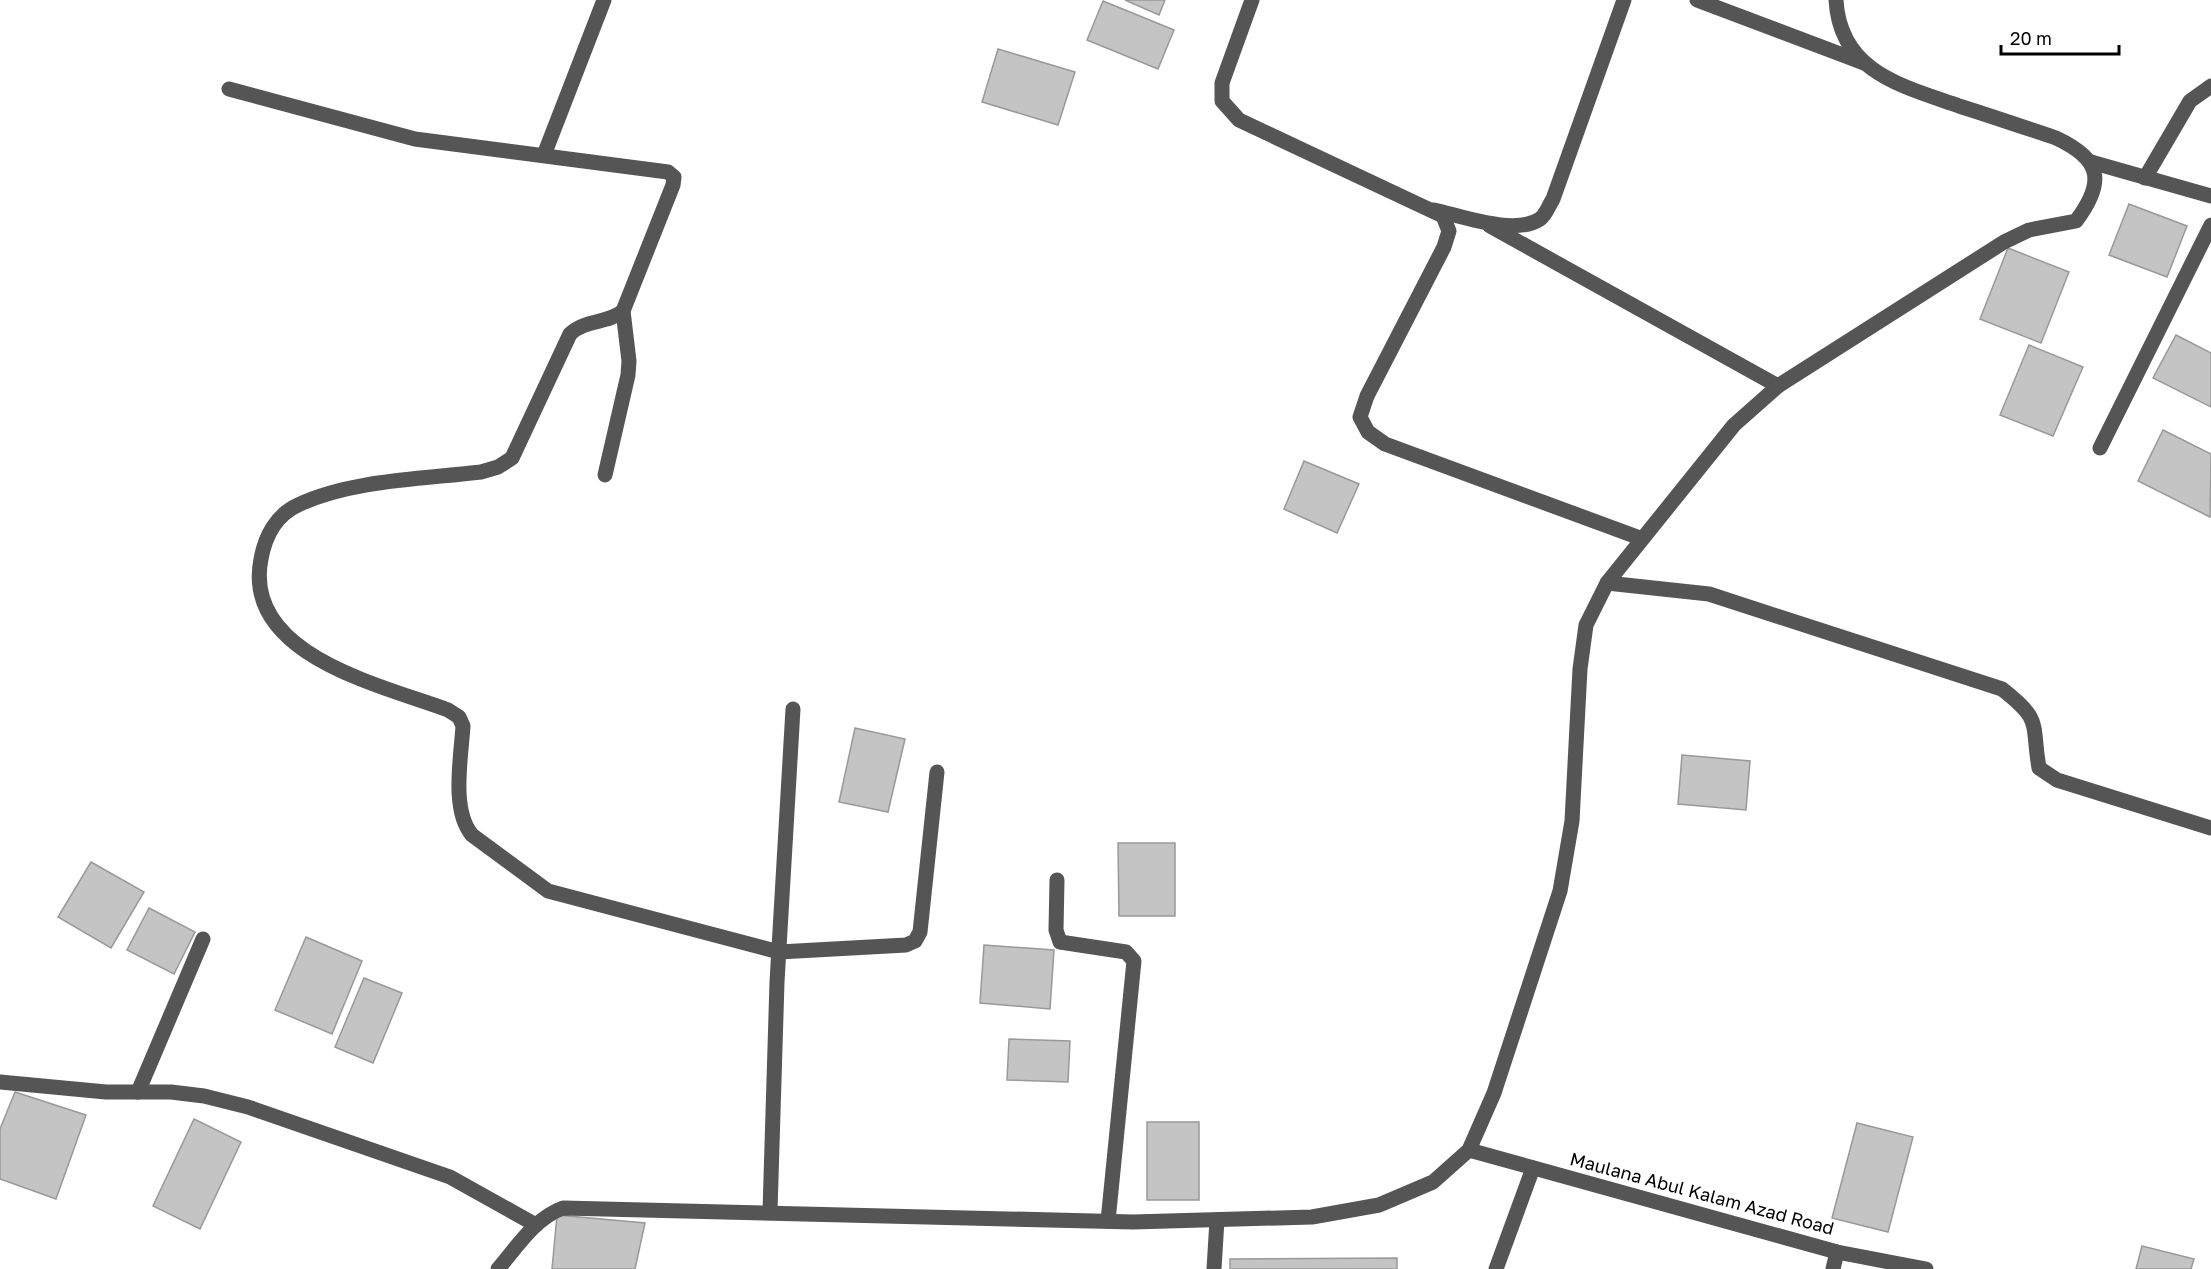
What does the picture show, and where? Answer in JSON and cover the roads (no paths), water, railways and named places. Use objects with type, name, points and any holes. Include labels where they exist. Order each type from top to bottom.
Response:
[{"type":"street","points":[[544,154],[604,0]]},
{"type":"street","points":[[1252,0],[1222,83],[1222,100],[1239,120],[1430,209],[1443,216],[1449,231],[1444,247],[1367,396],[1360,417],[1368,432],[1385,444],[1640,538]]},
{"type":"street","points":[[1430,209],[1493,224],[1526,226],[1542,218],[1553,199],[1624,0]]},
{"type":"street","points":[[498,1269],[536,1225],[549,1213],[563,1208],[770,1211],[1108,1221],[1312,1217],[1379,1206],[1433,1182],[1469,1150],[1494,1093],[1560,891],[1572,821],[1580,669],[1586,625],[1607,583],[1640,538],[1734,424],[1778,386],[2004,242],[2029,230],[2076,221],[2090,203],[2095,180],[2091,162],[2078,148],[2063,141],[1897,85],[1864,63],[1697,0]]},
{"type":"street","points":[[1836,0],[1840,26],[1847,41],[1864,63]]},
{"type":"street","points":[[2145,178],[2190,101],[2211,86]]},
{"type":"street","points":[[229,89],[416,139],[668,172],[674,177],[673,185],[623,311],[629,361],[628,375],[605,475]]},
{"type":"street","points":[[2091,162],[2211,196]]},
{"type":"street","points":[[1481,221],[1778,386]]},
{"type":"street","points":[[2100,448],[2211,225]]},
{"type":"street","points":[[623,311],[607,319],[587,322],[570,334],[512,458],[498,467],[482,472],[346,489],[296,506],[276,522],[264,542],[258,570],[260,593],[265,612],[277,629],[308,653],[340,669],[448,710],[459,717],[462,726],[459,810],[464,825],[472,835],[542,886],[566,897],[779,952],[906,945],[915,941],[920,932],[937,772]]},
{"type":"street","points":[[1607,583],[1709,594],[2002,689],[2024,706],[2035,723],[2038,768],[2057,780],[2211,828]]},
{"type":"street","points":[[770,1211],[777,982],[793,709]]},
{"type":"street","points":[[1058,880],[1056,930],[1060,942],[1126,952],[1134,961],[1108,1221]]},
{"type":"street","points":[[138,1092],[203,939]]},
{"type":"street","points":[[0,1082],[48,1088],[204,1095],[334,1135],[450,1177],[536,1225]]},
{"type":"street","name":"Maulana Abul Kalam Azad Road","points":[[1469,1150],[1837,1252],[1926,1269]]},
{"type":"street","points":[[1496,1269],[1533,1168]]},
{"type":"street","points":[[1214,1269],[1217,1220]]},
{"type":"street","points":[[1833,1269],[1837,1252]]}]
